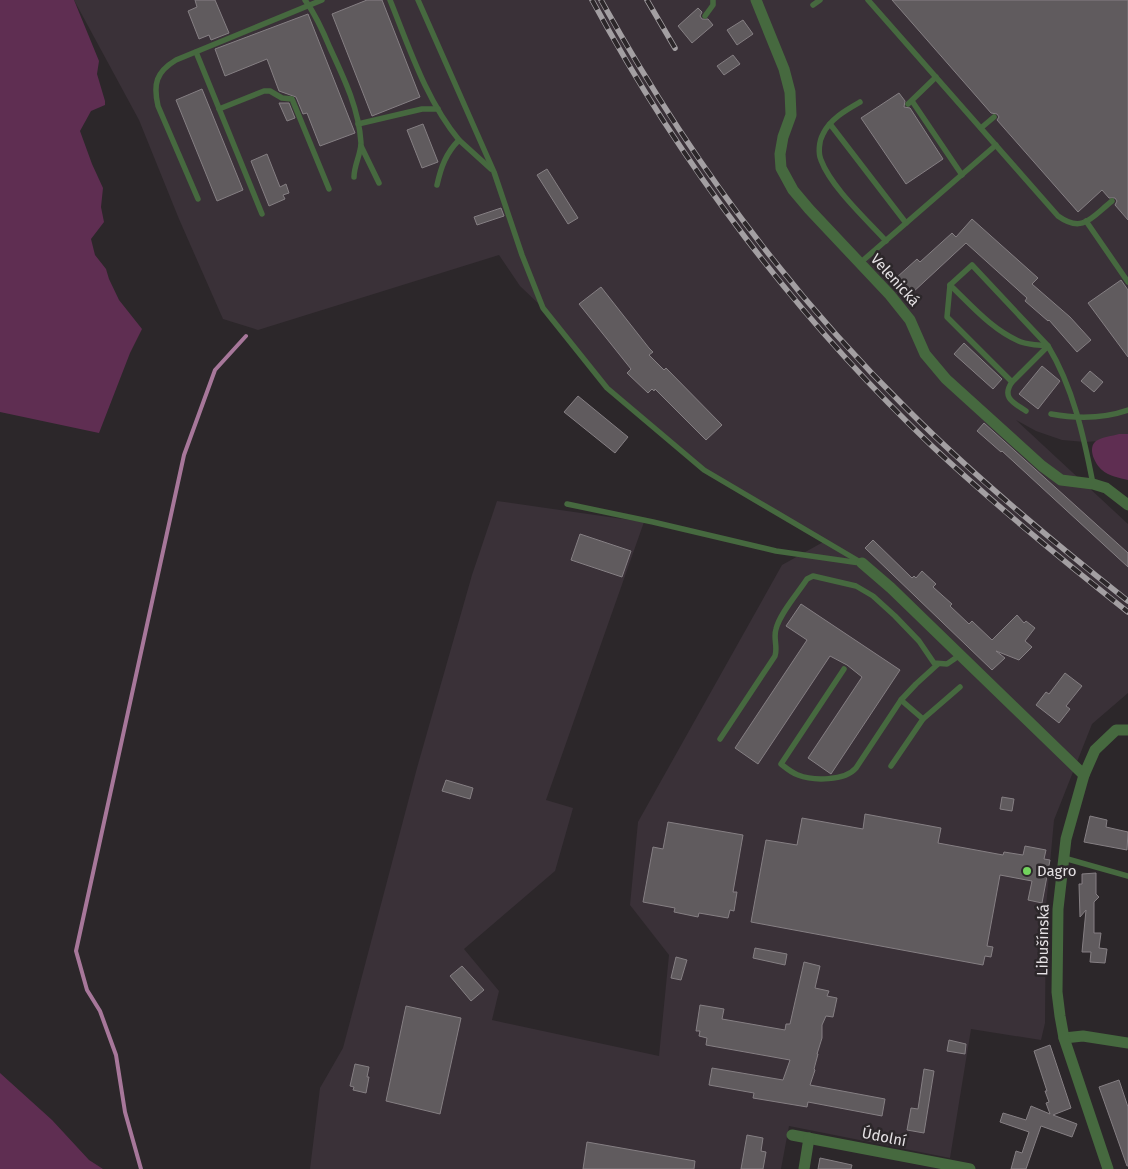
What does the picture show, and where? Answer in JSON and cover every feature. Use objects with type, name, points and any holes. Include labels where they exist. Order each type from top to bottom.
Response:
[{"type":"street","name":"Velenická","points":[[756,0],[784,69],[790,92],[791,114],[783,137],[780,154],[781,168],[793,190],[890,295],[910,320],[925,354],[946,379],[1042,466],[1061,480],[1093,484],[1106,488],[1128,505]]},
{"type":"street","points":[[862,563],[891,588],[1084,775]]},
{"type":"street","name":"Libušínská","points":[[1108,1169],[1064,1038],[1057,992],[1058,909],[1066,840],[1084,775],[1095,750],[1116,730],[1128,730]]},
{"type":"street","points":[[1064,1038],[1083,1036],[1128,1043]]},
{"type":"street","name":"Údolní","points":[[792,1135],[962,1168]]},
{"type":"street","points":[[804,1169],[809,1138]]},
{"type":"lane","points":[[198,199],[155,95],[156,83],[165,67],[176,60],[307,3],[322,0]]},
{"type":"lane","points":[[390,0],[413,56],[438,109],[450,129],[459,140],[494,172]]},
{"type":"lane","points":[[418,0],[494,172],[522,255],[543,308],[607,388],[704,470],[862,563]]},
{"type":"lane","points":[[705,16],[713,5],[713,0]]},
{"type":"lane","points":[[814,5],[820,0]]},
{"type":"lane","points":[[868,0],[1058,216],[1069,224],[1080,224],[1112,201]]},
{"type":"lane","points":[[307,3],[319,23],[346,84],[358,124],[361,146],[379,182]]},
{"type":"lane","points":[[196,52],[262,214]]},
{"type":"lane","points":[[936,77],[910,102],[938,145],[962,175]]},
{"type":"lane","points":[[219,109],[264,91],[270,91],[282,98],[292,99],[329,189]]},
{"type":"lane","points":[[860,102],[840,114],[822,135],[820,159],[829,175],[843,193],[886,241]]},
{"type":"lane","points":[[358,124],[422,109],[438,109]]},
{"type":"lane","points":[[981,128],[994,117]]},
{"type":"lane","points":[[830,124],[906,223]]},
{"type":"lane","points":[[437,185],[441,166],[452,147],[459,140]]},
{"type":"lane","points":[[860,263],[996,145]]},
{"type":"lane","points":[[354,177],[354,168],[361,146]]},
{"type":"lane","points":[[1086,221],[1128,282]]},
{"type":"lane","points":[[1012,382],[947,317],[950,285],[972,265],[1048,346],[1057,362],[1085,442],[1093,484]]},
{"type":"lane","points":[[950,285],[990,324],[1022,342],[1048,346]]},
{"type":"lane","points":[[1026,411],[1010,401],[1007,393],[1008,388],[1048,346]]},
{"type":"lane","points":[[1051,414],[1077,418],[1113,415],[1128,410]]},
{"type":"lane","points":[[567,504],[653,522],[776,552],[862,563]]},
{"type":"lane","points":[[720,739],[774,656],[776,647],[775,633],[778,623],[807,579],[813,576],[856,586],[873,596],[919,641],[932,661],[938,664]]},
{"type":"lane","points":[[844,669],[781,764],[797,775],[818,779],[850,774],[856,768],[901,700],[938,664],[951,662],[960,655]]},
{"type":"lane","points":[[891,766],[923,719],[960,687]]},
{"type":"lane","points":[[901,700],[923,719]]},
{"type":"lane","points":[[1064,858],[1128,876]]},
{"type":"shaded area","points":[[0,0],[74,0],[99,61],[97,74],[105,105],[91,111],[80,131],[103,188],[101,207],[104,222],[91,239],[95,255],[106,269],[119,300],[142,329],[130,353],[99,433],[0,412]]},
{"type":"shaded area","points":[[74,0],[1128,0],[1128,439],[1085,442],[1062,440],[1036,431],[1016,420],[1128,524],[1128,693],[1092,724],[1054,820],[1046,907],[1045,1023],[1041,1040],[971,1029],[950,1158],[789,1126],[781,1169],[310,1169],[320,1088],[343,1048],[417,768],[472,575],[497,501],[644,522],[546,800],[573,808],[555,871],[464,949],[499,991],[492,1020],[659,1056],[669,955],[630,905],[638,822],[782,565],[825,541],[704,470],[607,388],[543,308],[520,286],[499,255],[258,330],[223,319],[179,219],[139,120]]},
{"type":"shaded area","points":[[1119,434],[1128,434],[1128,480],[1105,472],[1097,464],[1092,452],[1093,444],[1096,441]]},
{"type":"shaded area","points":[[0,1073],[52,1120],[89,1160],[103,1169],[0,1169]]},
{"type":"building","points":[[195,0],[215,0],[229,33],[211,40],[209,35],[199,39],[188,11],[197,7]]},
{"type":"building","points":[[367,0],[382,0],[420,97],[372,116],[332,14]]},
{"type":"building","points":[[892,0],[1128,0],[1128,220],[1115,205],[1117,201],[1115,198],[1109,198],[1102,190],[1078,212],[997,120],[999,117],[997,114],[991,113]]},
{"type":"building","points":[[698,8],[702,12],[700,16],[702,19],[708,19],[713,25],[692,43],[678,26]]},
{"type":"building","points":[[308,14],[355,133],[320,146],[307,113],[303,114],[296,97],[279,91],[267,59],[225,76],[215,49]]},
{"type":"building","points":[[743,20],[753,34],[737,45],[727,30]]},
{"type":"building","points":[[733,55],[740,64],[724,75],[717,66]]},
{"type":"building","points":[[202,89],[243,190],[217,201],[176,100]]},
{"type":"building","points":[[899,93],[905,101],[904,107],[910,108],[943,159],[906,184],[861,118]]},
{"type":"building","points":[[279,103],[289,103],[295,118],[287,121]]},
{"type":"building","points":[[423,124],[438,162],[422,168],[407,130]]},
{"type":"building","points":[[267,154],[280,187],[286,184],[289,193],[283,195],[285,199],[269,206],[251,161]]},
{"type":"building","points":[[547,169],[578,218],[568,224],[537,175]]},
{"type":"building","points":[[501,208],[504,216],[477,225],[474,217]]},
{"type":"building","points":[[972,219],[1038,278],[1032,284],[1070,317],[1091,340],[1077,352],[1049,320],[1025,301],[1027,298],[966,243],[911,294],[896,278],[917,259],[920,262],[952,233],[956,237]]},
{"type":"building","points":[[1121,280],[1128,290],[1128,357],[1088,303]]},
{"type":"building","points":[[601,287],[653,352],[649,355],[664,370],[666,368],[722,425],[706,440],[655,389],[648,393],[627,373],[631,369],[579,304]]},
{"type":"building","points":[[964,343],[1002,379],[993,389],[954,354]]},
{"type":"building","points":[[1042,366],[1060,381],[1038,409],[1019,394]]},
{"type":"building","points":[[1090,371],[1103,382],[1094,392],[1081,381]]},
{"type":"building","points":[[578,396],[628,437],[615,453],[564,412]]},
{"type":"building","points":[[984,423],[1128,553],[1128,567],[1002,451],[977,431]]},
{"type":"building","points":[[580,534],[631,551],[622,577],[571,560]]},
{"type":"building","points":[[873,540],[912,578],[914,576],[916,578],[922,571],[936,584],[933,587],[952,604],[950,606],[969,624],[972,621],[992,640],[1017,615],[1024,623],[1026,621],[1035,628],[1025,641],[1032,647],[1019,660],[996,651],[1005,658],[992,670],[865,548]]},
{"type":"building","points":[[801,604],[900,670],[831,774],[808,758],[862,677],[847,665],[830,656],[758,764],[735,748],[807,640],[786,626]]},
{"type":"building","points":[[1065,673],[1082,686],[1066,706],[1070,709],[1059,723],[1036,705],[1046,692],[1049,694]]},
{"type":"building","points":[[446,780],[473,788],[470,799],[442,791]]},
{"type":"building","points":[[1002,797],[1014,799],[1012,811],[1000,809]]},
{"type":"building","points":[[865,814],[941,828],[938,843],[1003,855],[1004,852],[1023,855],[1025,846],[1046,850],[1044,859],[1050,860],[1042,903],[1028,900],[1032,881],[1000,875],[987,946],[993,947],[991,957],[985,956],[983,965],[751,922],[766,840],[797,845],[802,818],[863,829]]},
{"type":"building","points":[[1090,816],[1107,820],[1106,827],[1128,832],[1127,850],[1084,842]]},
{"type":"building","points":[[668,822],[743,835],[733,892],[737,892],[734,911],[730,910],[728,918],[699,913],[698,917],[674,912],[675,908],[643,902],[653,847],[663,849]]},
{"type":"building","points":[[1096,873],[1096,894],[1099,897],[1094,902],[1094,933],[1101,933],[1099,948],[1107,949],[1105,963],[1090,962],[1091,952],[1082,952],[1086,910],[1080,917],[1079,884],[1082,884],[1082,874]]},
{"type":"building","points":[[755,948],[787,954],[785,965],[753,958]]},
{"type":"building","points":[[676,957],[687,960],[681,980],[671,978]]},
{"type":"building","points":[[804,962],[820,966],[815,988],[829,991],[827,996],[837,998],[833,1017],[826,1016],[822,1025],[822,1038],[810,1085],[885,1099],[882,1116],[808,1102],[807,1107],[753,1098],[754,1093],[709,1085],[712,1068],[783,1080],[790,1060],[706,1045],[707,1038],[699,1036],[700,1031],[696,1031],[700,1005],[724,1009],[722,1019],[785,1030],[786,1024],[790,1024]]},
{"type":"building","points":[[462,966],[484,990],[471,1001],[450,976]]},
{"type":"building","points":[[406,1006],[461,1018],[440,1114],[386,1101]]},
{"type":"building","points":[[949,1040],[966,1044],[965,1054],[947,1051]]},
{"type":"building","points":[[1050,1045],[1071,1108],[1053,1115],[1077,1124],[1072,1137],[1041,1126],[1026,1169],[1011,1169],[1016,1151],[1022,1153],[1029,1132],[1000,1122],[1003,1113],[1026,1120],[1031,1106],[1050,1114],[1046,1103],[1049,1102],[1045,1091],[1047,1091],[1034,1051]]},
{"type":"building","points":[[355,1064],[369,1067],[366,1093],[353,1090],[354,1087],[350,1086]]},
{"type":"building","points":[[924,1069],[934,1071],[924,1133],[907,1130],[911,1108],[918,1109]]},
{"type":"building","points":[[1119,1080],[1128,1107],[1128,1166],[1099,1087]]},
{"type":"building","points":[[747,1135],[763,1138],[761,1151],[766,1152],[763,1169],[741,1169]]},
{"type":"building","points":[[587,1142],[695,1161],[694,1169],[583,1169]]},
{"type":"building","points":[[820,1158],[852,1165],[851,1169],[818,1169]]},
{"type":"waterway","points":[[141,1169],[125,1112],[116,1055],[100,1011],[87,990],[76,951],[184,455],[215,370],[246,336]]},
{"type":"railway","points":[[592,0],[627,61],[703,180],[745,237],[835,346],[883,398],[956,469],[1128,612]]},
{"type":"railway","points":[[601,0],[633,56],[702,164],[779,267],[820,316],[863,364],[961,461],[1043,532],[1128,601]]},
{"type":"railway","points":[[647,0],[675,48]]},
{"type":"place","name":"Dagro","points":[[1027,871]]}]
